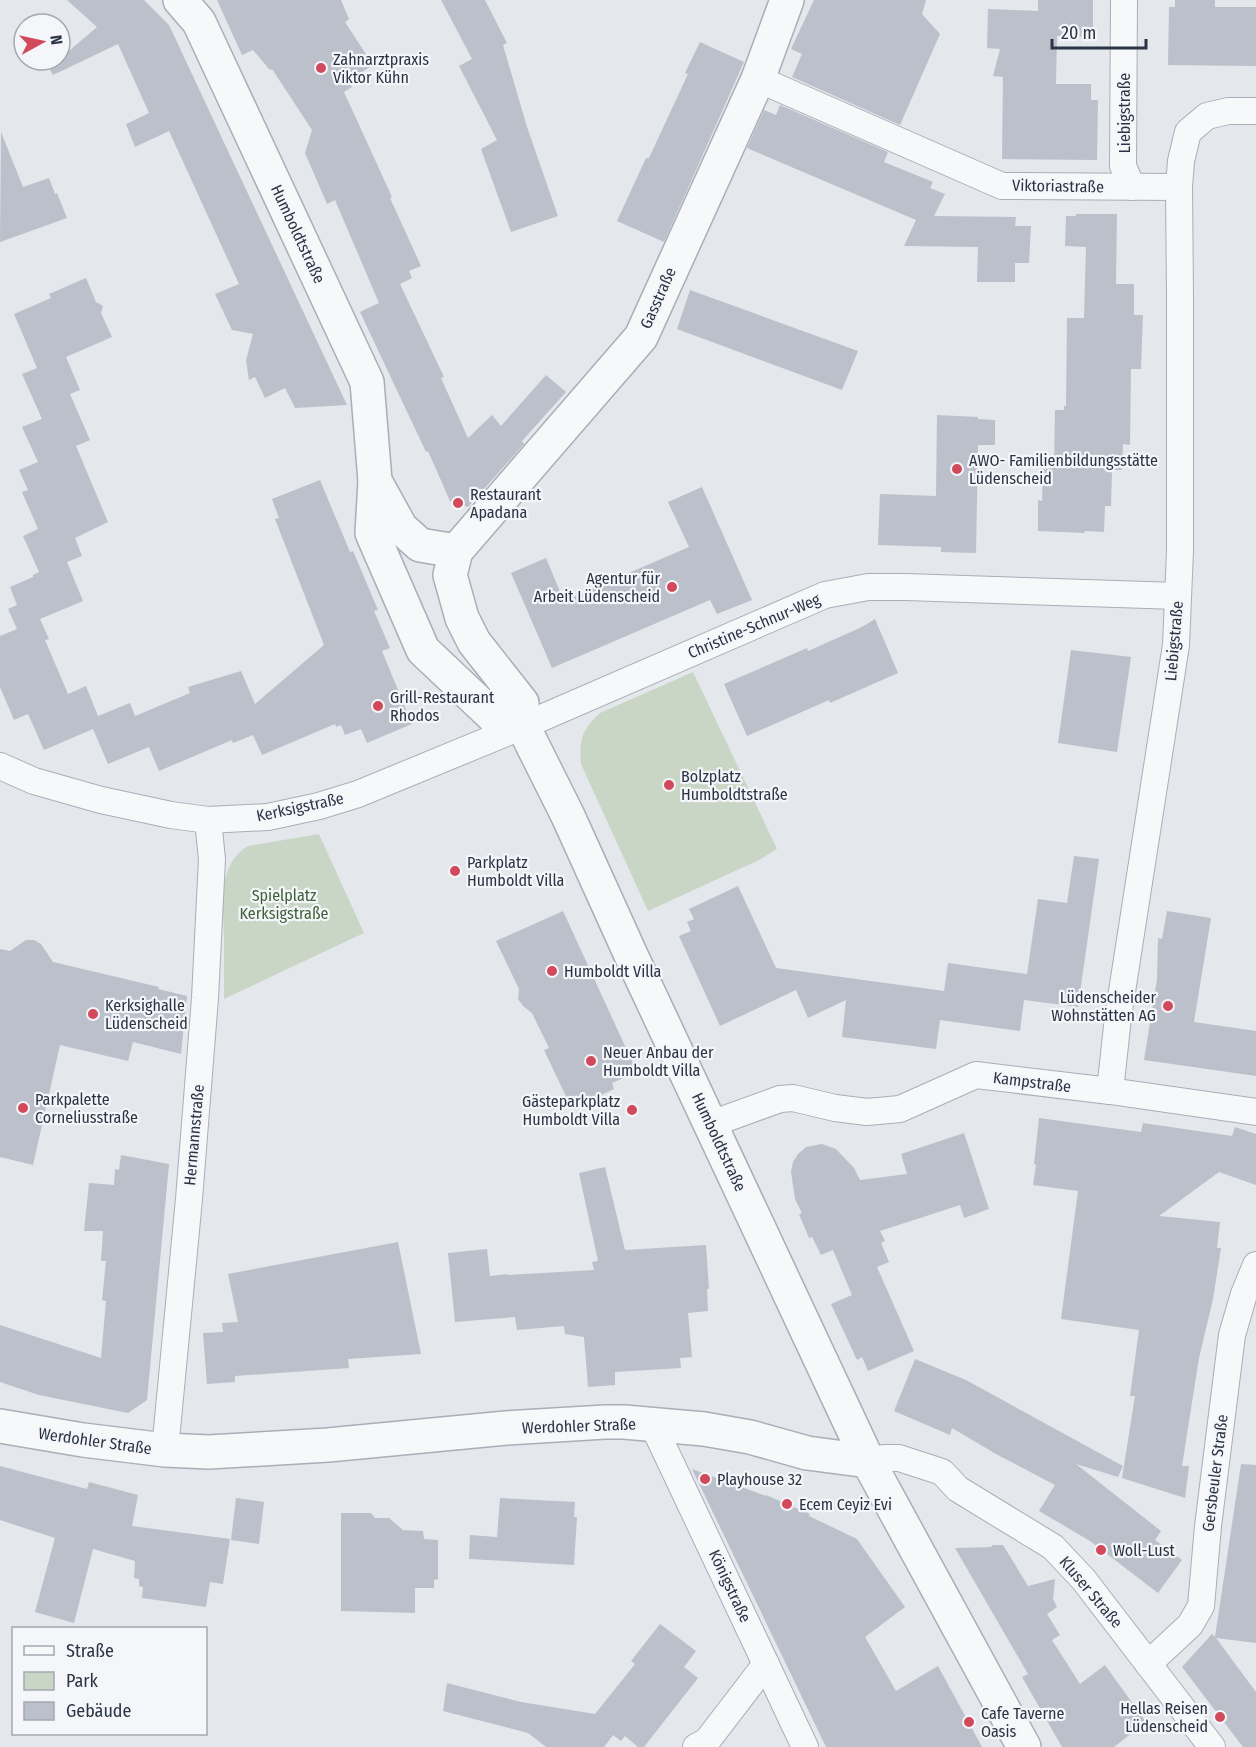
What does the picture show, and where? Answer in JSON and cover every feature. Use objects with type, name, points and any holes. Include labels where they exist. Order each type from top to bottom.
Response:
[{"type":"street","name":"Humboldtstraße","points":[[180,0],[199,22],[367,382],[375,481],[372,533],[423,650],[494,717],[523,726]]},
{"type":"street","name":"Gasstraße","points":[[456,551],[641,336],[758,79],[787,0]]},
{"type":"street","name":"Liebigstraße","points":[[1124,0],[1124,166],[1132,188]]},
{"type":"street","name":"Viktoriastraße","points":[[758,79],[1002,186],[1179,187]]},
{"type":"street","points":[[1179,187],[1181,161],[1188,132],[1207,116],[1215,113],[1256,111]]},
{"type":"street","name":"Liebigstraße","points":[[1110,1091],[1118,1017],[1176,645],[1180,551],[1179,187]]},
{"type":"street","name":"Humboldtstraße","points":[[375,481],[401,528],[420,545],[456,551],[450,576],[462,618],[474,642],[522,703],[523,726],[568,816],[868,1461]]},
{"type":"street","name":"Christine-Schnur-Weg","points":[[523,726],[825,596],[868,588],[905,587],[1178,596]]},
{"type":"street","name":"Kerksigstraße","points":[[0,766],[34,781],[101,800],[171,815],[208,820],[268,817],[358,794],[523,726]]},
{"type":"street","name":"Hermannstraße","points":[[165,1450],[190,1188],[205,998],[212,859],[208,820]]},
{"type":"street","name":"Kampstraße","points":[[711,1124],[780,1100],[793,1098],[835,1108],[867,1112],[900,1108],[976,1075],[1256,1112]]},
{"type":"street","name":"Gersbeuler Straße","points":[[1148,1664],[1190,1625],[1200,1606],[1232,1335],[1244,1294],[1256,1265]]},
{"type":"street","name":"Werdohler Straße","points":[[0,1426],[72,1439],[165,1450],[209,1452],[328,1445],[506,1428],[605,1422],[704,1429],[750,1437],[807,1453],[868,1461]]},
{"type":"street","name":"Königstraße","points":[[653,1425],[805,1747]]},
{"type":"street","name":"Kluser Straße","points":[[868,1461],[899,1458],[942,1472],[958,1489],[1053,1547],[1084,1580],[1212,1747]]},
{"type":"street","points":[[868,1461],[1024,1747]]},
{"type":"street","points":[[696,1747],[707,1742],[766,1664]]},
{"type":"green space","name":"Bolzplatz Humboldtstraße","points":[[693,672],[777,849],[759,860],[648,911],[581,764],[581,741],[589,725],[600,713]]},
{"type":"green space","name":"Spielplatz Kerksigstraße","points":[[319,834],[364,933],[224,999],[223,899],[231,864],[248,846]]},
{"type":"building","points":[[67,0],[144,0],[169,25],[347,405],[295,408],[285,388],[265,398],[255,377],[249,380],[246,360],[253,334],[232,330],[215,294],[239,284],[169,131],[135,147],[126,124],[149,113],[118,44],[72,66],[72,48],[97,27]]},
{"type":"building","points":[[217,0],[341,0],[349,19],[345,22],[373,65],[348,81],[352,87],[344,92],[421,266],[409,271],[412,278],[400,284],[444,377],[441,378],[468,438],[492,415],[501,426],[546,375],[566,392],[468,507],[450,501],[360,312],[379,303],[335,200],[327,204],[305,153],[312,130],[272,69],[270,70],[253,50],[242,55]]},
{"type":"building","points":[[441,0],[485,0],[507,43],[503,45],[527,127],[558,216],[511,232],[481,149],[497,140],[459,66],[472,59]]},
{"type":"building","points":[[814,0],[926,0],[922,14],[940,34],[900,125],[792,77],[802,54],[791,49]]},
{"type":"building","points":[[1038,0],[1093,0],[1093,37],[1057,36],[1056,84],[1091,84],[1091,100],[1098,100],[1097,160],[1002,159],[1003,77],[993,76],[1000,49],[987,48],[988,9],[1038,11]]},
{"type":"building","points":[[1175,0],[1215,0],[1215,7],[1256,7],[1256,66],[1168,65],[1169,7],[1175,7]]},
{"type":"building","points":[[700,42],[744,62],[664,242],[617,221],[688,74],[685,73]]},
{"type":"building","points":[[780,105],[888,152],[884,162],[933,182],[930,188],[945,194],[934,216],[1016,217],[1015,226],[1031,226],[1029,263],[1015,263],[1015,282],[977,282],[978,247],[904,246],[916,220],[747,148],[764,110],[776,115]]},
{"type":"building","points":[[1,132],[23,187],[49,178],[67,218],[0,242]]},
{"type":"building","points":[[1076,214],[1117,214],[1116,284],[1134,284],[1134,315],[1143,315],[1141,369],[1131,369],[1130,445],[1123,444],[1122,470],[1112,470],[1111,506],[1105,506],[1104,532],[1038,531],[1038,500],[1042,501],[1043,469],[1054,468],[1055,410],[1064,410],[1066,406],[1067,318],[1084,318],[1086,247],[1065,246],[1066,216],[1076,216]]},
{"type":"building","points":[[86,278],[96,302],[103,306],[101,313],[112,337],[66,357],[80,390],[70,394],[90,440],[76,446],[108,522],[75,538],[82,556],[67,562],[83,601],[40,619],[49,639],[45,640],[68,694],[86,686],[98,716],[130,703],[135,716],[190,693],[188,687],[241,671],[255,704],[324,645],[275,519],[279,518],[272,499],[320,480],[350,552],[353,551],[378,610],[374,611],[390,648],[382,651],[412,724],[367,743],[361,729],[345,735],[341,725],[336,727],[335,724],[262,755],[253,735],[233,743],[232,740],[159,771],[149,747],[108,764],[93,729],[44,750],[28,714],[14,720],[0,687],[0,636],[17,629],[8,609],[17,605],[10,587],[39,572],[23,536],[38,529],[22,492],[28,490],[19,470],[38,462],[22,427],[42,419],[22,374],[37,368],[14,314],[51,298],[49,294]]},
{"type":"building","points":[[690,290],[858,351],[842,390],[677,329]]},
{"type":"building","name":"AWO- Familienbildungsstätte Lüdenscheid","points":[[937,415],[995,420],[995,445],[978,445],[976,553],[941,552],[941,547],[878,545],[880,494],[936,496]]},
{"type":"building","name":"Agentur für Arbeit Lüdenscheid","points":[[702,487],[752,600],[717,614],[710,600],[552,668],[511,573],[546,558],[564,601],[689,547],[668,502]]},
{"type":"building","points":[[875,619],[898,673],[747,736],[724,684],[807,648],[808,651]]},
{"type":"building","points":[[1071,650],[1131,657],[1117,752],[1058,743]]},
{"type":"building","points":[[1074,856],[1099,859],[1078,1007],[1024,1000],[1020,1031],[940,1020],[936,1049],[842,1037],[846,1000],[808,1018],[796,990],[720,1026],[679,936],[691,931],[687,922],[694,919],[689,909],[738,886],[776,968],[944,991],[948,963],[1027,974],[1038,899],[1067,903]]},
{"type":"building","points":[[563,911],[637,1072],[612,1083],[614,1089],[572,1109],[544,1050],[549,1048],[532,1013],[518,999],[519,989],[496,941]]},
{"type":"building","points":[[1167,911],[1211,918],[1194,1022],[1256,1031],[1256,1076],[1144,1060],[1157,979],[1158,938],[1162,939]]},
{"type":"building","name":"Kerksighalle Lüdenscheid","points":[[26,940],[34,940],[41,944],[53,962],[159,987],[158,989],[187,996],[181,1054],[133,1042],[128,1061],[60,1045],[33,1165],[0,1157],[0,949],[10,951]]},
{"type":"building","points":[[1039,1118],[1141,1132],[1143,1123],[1232,1136],[1235,1127],[1256,1134],[1256,1185],[1219,1172],[1159,1216],[1220,1222],[1217,1248],[1221,1248],[1213,1299],[1199,1358],[1182,1466],[1189,1466],[1185,1498],[1122,1478],[1135,1396],[1130,1396],[1139,1330],[1061,1319],[1078,1191],[1033,1185]]},
{"type":"building","points":[[964,1133],[989,1209],[964,1218],[960,1205],[880,1231],[885,1241],[881,1243],[889,1262],[877,1267],[914,1351],[868,1371],[862,1357],[857,1360],[831,1304],[852,1295],[833,1250],[821,1255],[812,1237],[809,1238],[799,1214],[802,1213],[795,1199],[791,1172],[793,1162],[806,1147],[822,1144],[836,1149],[854,1168],[860,1180],[907,1174],[901,1154]]},
{"type":"building","points":[[121,1155],[169,1164],[147,1400],[128,1413],[39,1395],[0,1382],[0,1325],[101,1358],[106,1301],[102,1300],[106,1261],[101,1261],[103,1231],[84,1231],[89,1183],[114,1185],[115,1169],[119,1170]]},
{"type":"building","points":[[605,1167],[625,1250],[706,1245],[708,1311],[688,1313],[692,1357],[680,1358],[681,1368],[615,1372],[615,1385],[588,1387],[584,1337],[565,1334],[564,1326],[517,1330],[515,1317],[455,1322],[448,1253],[487,1249],[490,1276],[594,1270],[592,1262],[598,1261],[579,1173]]},
{"type":"building","points":[[398,1242],[421,1354],[348,1359],[349,1368],[235,1376],[235,1382],[207,1384],[203,1333],[223,1332],[222,1323],[238,1322],[228,1274]]},
{"type":"building","points":[[915,1359],[966,1380],[1123,1466],[1118,1477],[1076,1464],[1161,1531],[1155,1540],[1182,1560],[1158,1593],[1090,1541],[1039,1511],[1055,1485],[952,1428],[950,1435],[894,1411]]},
{"type":"building","points":[[1241,1464],[1256,1465],[1256,1643],[1216,1638],[1256,1692],[1256,1747],[1243,1747],[1182,1667],[1212,1634],[1215,1637]]},
{"type":"building","points":[[0,1466],[87,1489],[89,1482],[138,1495],[132,1526],[230,1539],[223,1584],[210,1582],[206,1607],[142,1598],[143,1587],[139,1586],[139,1579],[134,1578],[135,1561],[93,1549],[74,1623],[35,1612],[55,1538],[0,1520]]},
{"type":"building","points":[[692,1469],[766,1495],[810,1514],[809,1516],[857,1539],[905,1607],[865,1637],[896,1691],[938,1666],[982,1747],[826,1747]]},
{"type":"building","points":[[236,1498],[264,1502],[259,1544],[231,1540]]},
{"type":"building","points":[[500,1498],[575,1502],[574,1517],[577,1517],[574,1565],[469,1559],[470,1535],[497,1537]]},
{"type":"building","points":[[341,1513],[371,1513],[375,1518],[389,1518],[403,1530],[423,1531],[424,1539],[438,1540],[438,1579],[434,1580],[434,1588],[415,1588],[415,1613],[341,1611]]},
{"type":"building","points":[[1003,1545],[1028,1586],[1055,1579],[1053,1599],[1057,1607],[1047,1614],[1060,1635],[1052,1640],[1080,1684],[1105,1665],[1146,1722],[1114,1747],[1062,1747],[1022,1677],[1028,1674],[955,1548],[991,1547]]},
{"type":"building","points":[[660,1624],[696,1651],[684,1667],[698,1678],[644,1747],[638,1747],[625,1736],[621,1741],[613,1735],[604,1747],[546,1747],[528,1733],[443,1711],[447,1683],[521,1702],[595,1714],[635,1664],[631,1661]]},
{"type":"place","name":"Zahnarztpraxis Viktor Kühn","points":[[321,68]]},
{"type":"place","name":"AWO- Familienbildungsstätte Lüdenscheid","points":[[957,469]]},
{"type":"place","name":"Restaurant Apadana","points":[[458,503]]},
{"type":"place","name":"Agentur für Arbeit Lüdenscheid","points":[[672,587]]},
{"type":"place","name":"Grill-Restaurant Rhodos","points":[[378,706]]},
{"type":"place","name":"Bolzplatz Humboldtstraße","points":[[669,785]]},
{"type":"place","name":"Parkplatz Humboldt Villa","points":[[455,871]]},
{"type":"place","name":"Humboldt Villa","points":[[552,971]]},
{"type":"place","name":"Lüdenscheider Wohnstätten AG","points":[[1168,1006]]},
{"type":"place","name":"Kerksighalle Lüdenscheid","points":[[93,1014]]},
{"type":"place","name":"Neuer Anbau der Humboldt Villa","points":[[591,1061]]},
{"type":"place","name":"Parkpalette Corneliusstraße","points":[[23,1108]]},
{"type":"place","name":"Gästeparkplatz Humboldt Villa","points":[[632,1110]]},
{"type":"place","name":"Playhouse 32","points":[[705,1479]]},
{"type":"place","name":"Ecem Ceyiz Evi","points":[[787,1504]]},
{"type":"place","name":"Woll-Lust","points":[[1101,1550]]},
{"type":"place","name":"Hellas Reisen Lüdenscheid","points":[[1220,1717]]},
{"type":"place","name":"Cafe Taverne Oasis","points":[[969,1722]]}]
